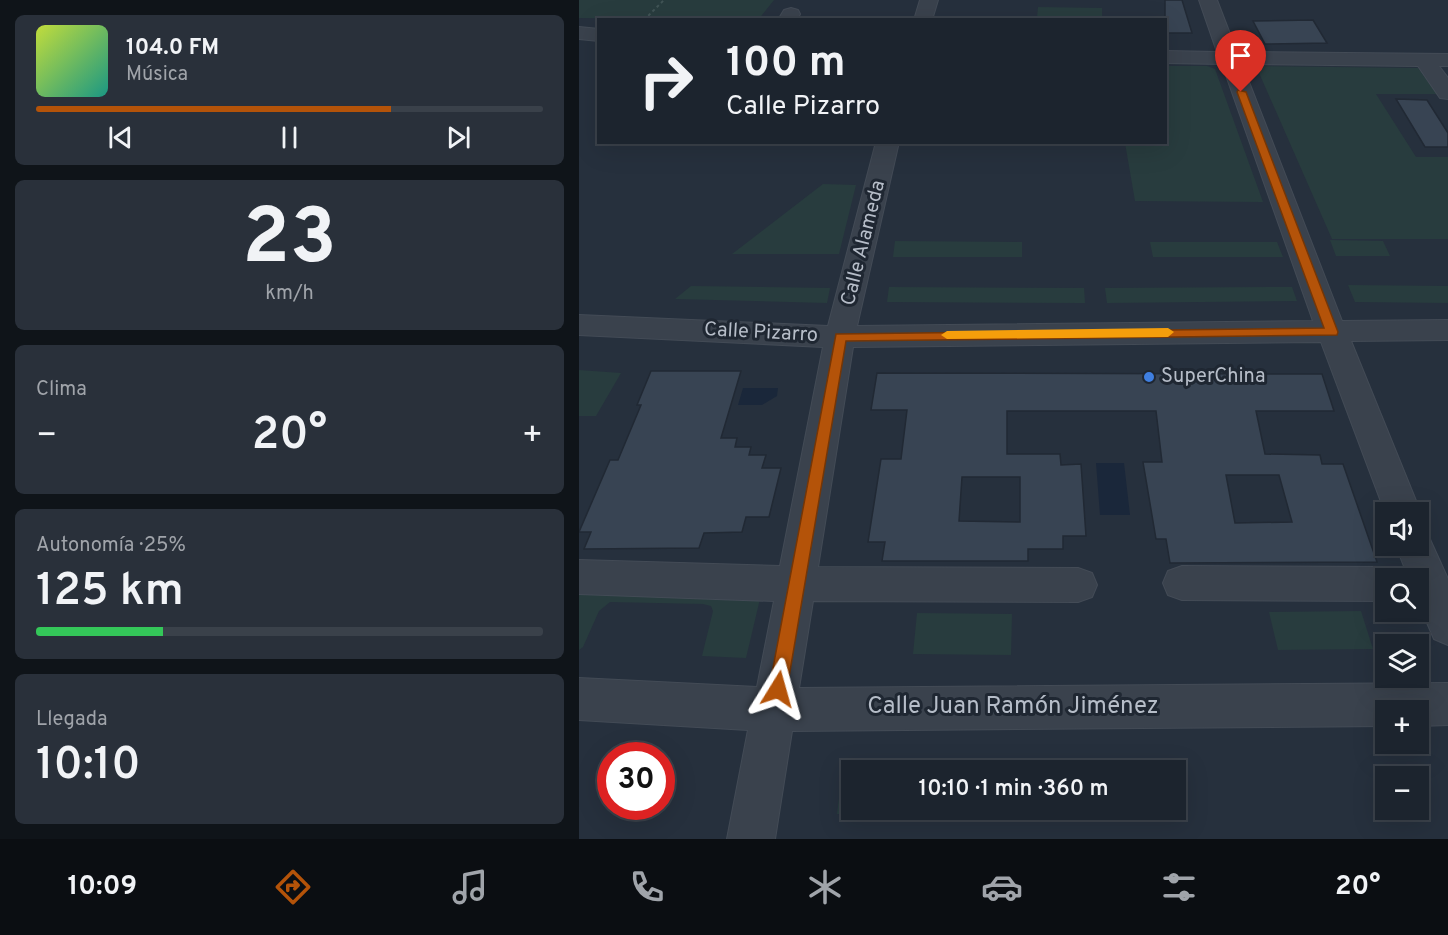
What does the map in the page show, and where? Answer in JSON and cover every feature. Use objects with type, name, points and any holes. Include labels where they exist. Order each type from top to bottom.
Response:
[{"type":"street","points":[[924,18],[929,0]]},
{"type":"street","points":[[1208,0],[1332,332],[1399,502]]},
{"type":"street","points":[[579,33],[597,35]]},
{"type":"street","points":[[1167,57],[1448,60]]},
{"type":"street","points":[[1424,60],[1448,93]]},
{"type":"street","name":"Calle Alameda","points":[[751,839],[840,337],[888,144]]},
{"type":"street","name":"Calle Pizarro","points":[[579,325],[840,337],[1448,330]]},
{"type":"street","points":[[579,577],[796,584],[1079,585]]},
{"type":"street","points":[[1182,583],[1375,584]]},
{"type":"street","points":[[1429,592],[1448,626]]},
{"type":"street","name":"Calle Juan Ramón Jiménez","points":[[579,699],[775,710],[1448,704]]},
{"type":"path","points":[[646,18],[664,0]]},
{"type":"green space","points":[[579,0],[774,0],[760,18],[579,18]]},
{"type":"green space","points":[[1038,7],[1102,8],[1102,18],[1037,18]]},
{"type":"green space","points":[[1167,66],[1207,66],[1215,69],[1263,202],[1135,201],[1125,144],[1167,144]]},
{"type":"green space","points":[[1256,66],[1418,68],[1437,94],[1376,94],[1416,157],[1448,157],[1448,239],[1332,239]]},
{"type":"green space","points":[[823,184],[856,185],[839,254],[732,254]]},
{"type":"green space","points":[[1330,240],[1383,241],[1390,256],[1336,256]]},
{"type":"green space","points":[[895,241],[1022,242],[1022,257],[893,257]]},
{"type":"green space","points":[[1150,242],[1277,242],[1283,257],[1153,257]]},
{"type":"green space","points":[[1348,285],[1448,286],[1448,303],[1355,302]]},
{"type":"green space","points":[[691,286],[830,288],[827,303],[675,299]]},
{"type":"green space","points":[[889,287],[1084,288],[1085,303],[887,302]]},
{"type":"green space","points":[[1292,287],[1297,301],[1107,303],[1105,288]]},
{"type":"green space","points":[[579,370],[621,373],[596,416],[579,416]]},
{"type":"green space","points":[[579,592],[760,599],[746,658],[702,656],[713,611],[711,606],[703,604],[610,602],[599,611],[583,647],[579,650]]},
{"type":"green space","points":[[1361,611],[1373,649],[1278,650],[1269,612]]},
{"type":"green space","points":[[917,613],[1012,614],[1011,655],[913,654]]},
{"type":"green space","points":[[844,759],[952,759],[952,760]]},
{"type":"green space","points":[[841,783],[841,814],[837,814]]},
{"type":"water","points":[[743,388],[778,388],[777,396],[762,405],[738,405]]},
{"type":"water","points":[[1096,463],[1124,463],[1130,515],[1100,515]]},
{"type":"building","points":[[1165,0],[1182,0],[1192,33],[1167,33],[1167,18],[1165,18]]},
{"type":"building","points":[[1313,20],[1327,43],[1265,44],[1253,21]]},
{"type":"building","points":[[1396,99],[1427,100],[1448,133],[1448,147],[1425,147]]},
{"type":"building","points":[[651,371],[741,371],[721,438],[737,438],[735,447],[751,447],[749,455],[766,455],[762,468],[781,468],[769,517],[746,517],[742,532],[704,533],[699,548],[584,549],[591,532],[579,532],[610,460],[618,460],[641,405],[637,405]]},
{"type":"building","points":[[877,373],[1322,374],[1334,411],[1256,411],[1265,454],[1320,455],[1322,464],[1343,464],[1377,562],[1170,563],[1166,539],[1156,539],[1143,462],[1162,462],[1156,411],[1007,411],[1007,454],[1060,454],[1061,465],[1081,464],[1086,536],[1063,536],[1063,549],[1028,549],[1028,561],[882,561],[885,542],[868,542],[881,459],[901,459],[907,410],[871,410]],"holes":[[[1226,475],[1279,475],[1292,522],[1235,523]],[[962,477],[1020,477],[1020,522],[959,521]]]},
{"type":"slow traffic","points":[[947,335],[1168,332]]},
{"type":"place","name":"SuperChina","points":[[1149,377]]},
{"type":"route","points":[[778,689],[840,337],[1332,332],[1241,92]]}]
